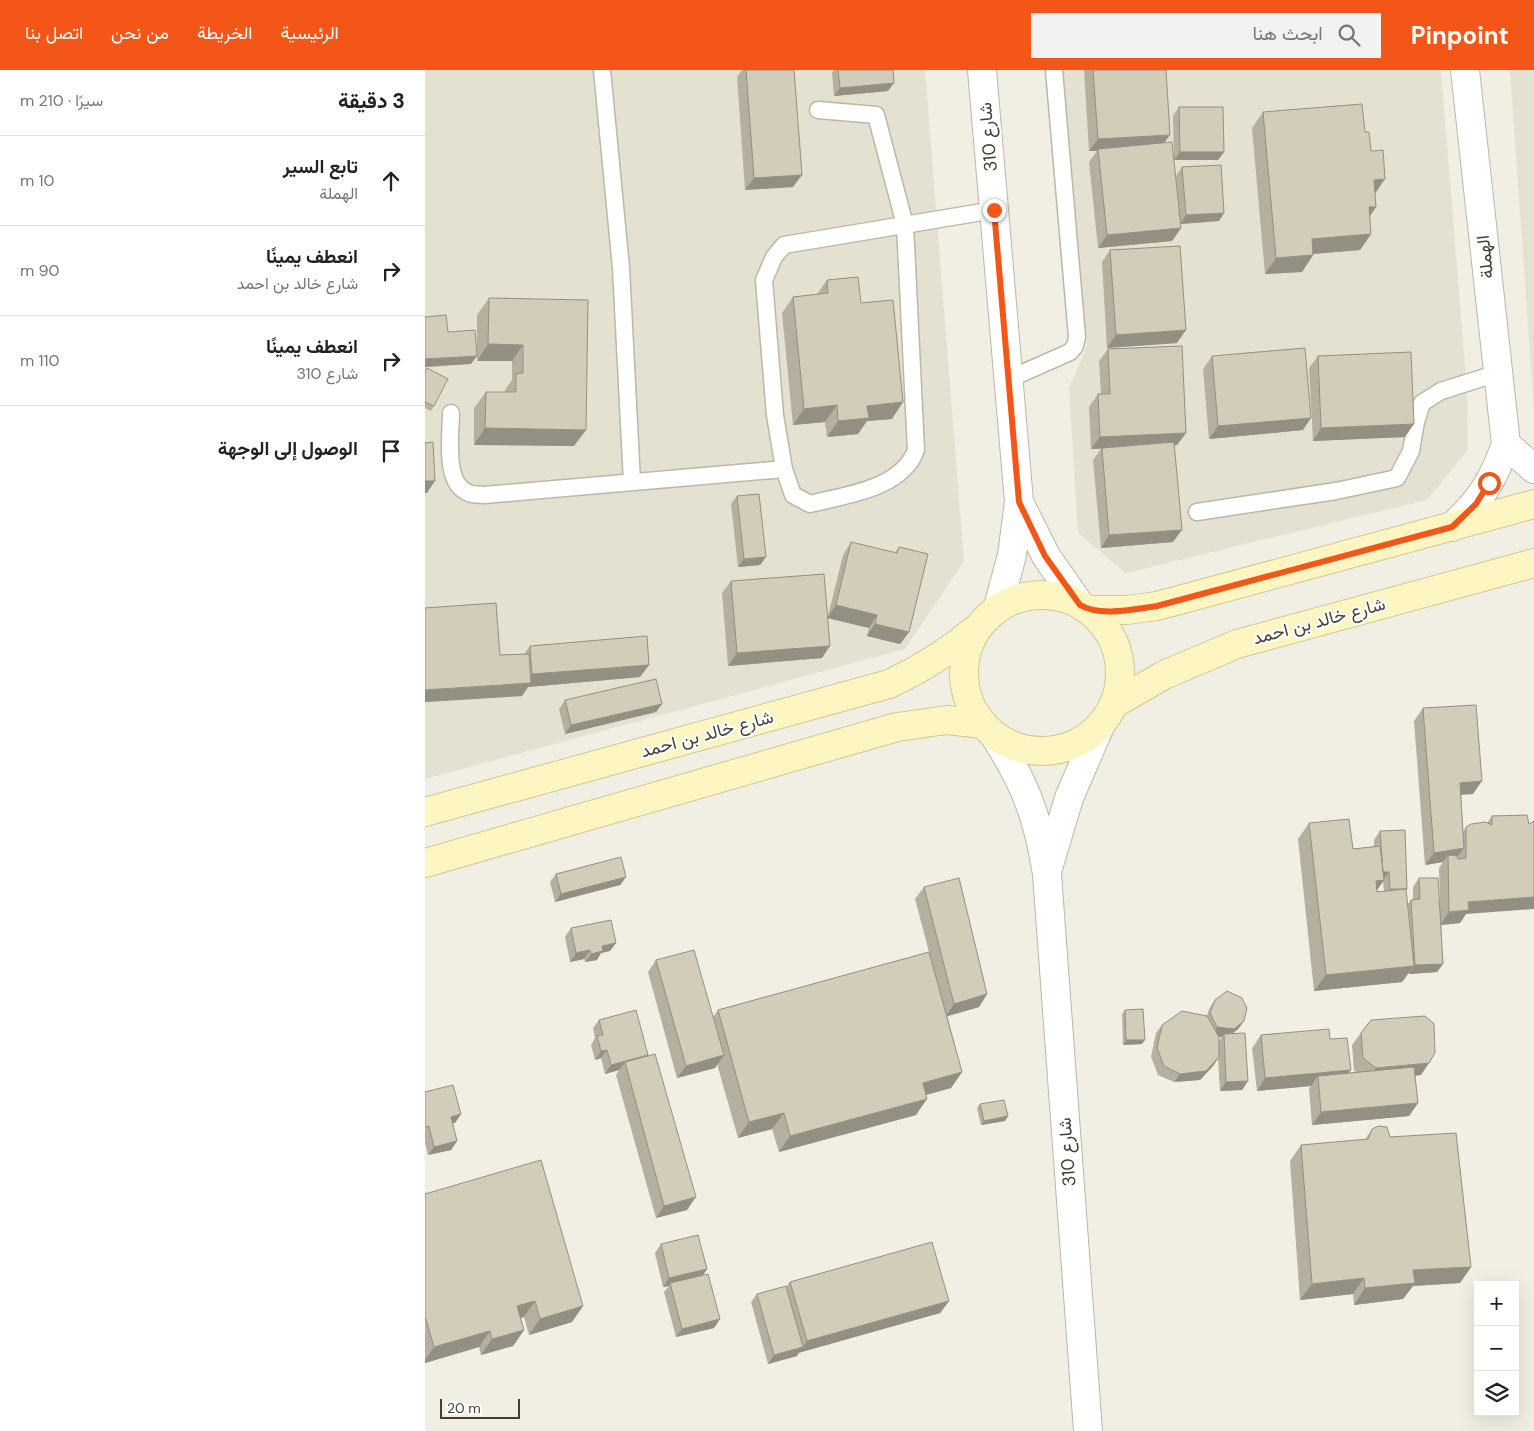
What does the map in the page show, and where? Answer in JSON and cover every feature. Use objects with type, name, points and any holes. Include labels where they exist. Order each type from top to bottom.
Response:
[{"type":"main road","points":[[987,729],[971,707],[965,688],[963,668],[967,648],[976,629],[998,607],[1018,598],[1039,594],[1061,597],[1084,607],[1127,610],[1157,606],[1534,504]]},
{"type":"main road","name":"شارع خالد بن احمد","points":[[1107,715],[1164,675],[1237,644],[1534,563]]},
{"type":"main road","points":[[425,863],[897,727],[947,720],[987,729],[1013,746],[1037,751],[1067,746],[1082,741],[1107,715],[1120,684],[1120,663],[1114,643],[1107,631],[1084,607]]},
{"type":"main road","name":"شارع خالد بن احمد","points":[[425,812],[889,684],[922,668],[946,653],[976,629]]},
{"type":"street","name":"شارع 310","points":[[982,70],[1019,502],[1012,555],[998,607]]},
{"type":"street","name":"الهملة","points":[[1452,527],[1481,497],[1496,470],[1506,444],[1465,70]]},
{"type":"street","points":[[1506,444],[1534,469]]},
{"type":"street","name":"شارع 310","points":[[1019,502],[1045,556],[1084,607]]},
{"type":"street","name":"شارع 310","points":[[1047,874],[1069,798],[1107,715]]},
{"type":"street","name":"شارع 310","points":[[987,729],[1014,766],[1030,800],[1041,836],[1047,874],[1088,1431]]},
{"type":"lane","points":[[602,70],[621,268],[632,482]]},
{"type":"lane","points":[[1009,378],[1070,352],[1075,346],[1077,337],[1054,70]]},
{"type":"lane","points":[[818,110],[876,115],[905,224],[916,450],[913,460],[905,469],[877,486],[810,504],[793,496],[784,469],[775,415],[764,280],[775,257],[784,244],[905,224],[994,210]]},
{"type":"lane","points":[[1197,512],[1336,491],[1397,478],[1411,451],[1415,422],[1422,403],[1441,391],[1498,373]]},
{"type":"lane","points":[[451,413],[451,466],[455,481],[467,493],[484,495],[784,469]]},
{"type":"shaded area","points":[[425,70],[925,70],[964,561],[905,649],[425,779]]},
{"type":"shaded area","points":[[1063,70],[1441,70],[1467,390],[1468,450],[1427,500],[1126,573],[1078,533],[1069,388],[1087,346]]},
{"type":"shaded area","points":[[1510,70],[1534,70],[1534,411]]},
{"type":"building","points":[[746,70],[794,70],[802,175],[754,178]]},
{"type":"building","points":[[838,70],[893,70],[894,83],[840,88]]},
{"type":"building","points":[[1093,70],[1166,70],[1170,135],[1098,139]]},
{"type":"building","points":[[1362,104],[1365,132],[1369,132],[1371,151],[1383,150],[1385,179],[1374,180],[1376,207],[1369,207],[1371,234],[1312,239],[1313,255],[1276,258],[1263,112]]},
{"type":"building","points":[[1179,107],[1223,107],[1224,152],[1180,152]]},
{"type":"building","points":[[1172,142],[1181,228],[1107,235],[1098,149]]},
{"type":"building","points":[[1221,165],[1224,213],[1186,215],[1182,167]]},
{"type":"building","points":[[1180,246],[1186,330],[1116,335],[1110,250]]},
{"type":"building","points":[[858,277],[861,303],[893,300],[903,402],[867,406],[869,418],[838,421],[837,405],[804,409],[793,297],[828,293],[827,280]]},
{"type":"building","points":[[489,298],[588,300],[586,430],[485,428],[486,392],[516,392],[516,374],[523,373],[523,345],[488,344]]},
{"type":"building","points":[[446,315],[448,332],[475,330],[477,356],[425,359],[425,317]]},
{"type":"building","points":[[1182,346],[1186,433],[1100,437],[1098,394],[1110,394],[1108,349]]},
{"type":"building","points":[[1305,348],[1311,418],[1218,426],[1212,356]]},
{"type":"building","points":[[1411,352],[1414,424],[1321,428],[1318,356]]},
{"type":"building","points":[[427,368],[448,379],[434,406],[425,402],[425,372]]},
{"type":"building","points":[[433,442],[435,481],[425,481],[425,443]]},
{"type":"building","points":[[1174,442],[1182,530],[1109,535],[1102,448]]},
{"type":"building","points":[[759,494],[766,557],[744,559],[737,496]]},
{"type":"building","points":[[851,542],[897,553],[899,547],[928,554],[909,632],[875,624],[877,615],[836,605]]},
{"type":"building","points":[[824,574],[830,646],[737,653],[731,581]]},
{"type":"building","points":[[496,603],[500,655],[529,654],[531,683],[425,690],[425,608]]},
{"type":"building","points":[[647,636],[649,665],[532,674],[530,646]]},
{"type":"building","points":[[656,679],[662,704],[571,725],[565,700]]},
{"type":"building","points":[[1476,705],[1482,781],[1460,783],[1464,848],[1434,853],[1423,708]]},
{"type":"building","points":[[1527,815],[1529,824],[1534,821],[1534,897],[1468,902],[1469,910],[1449,912],[1448,855],[1457,856],[1458,859],[1466,858],[1466,827],[1471,824],[1485,822],[1492,825],[1492,816]]},
{"type":"building","points":[[1349,819],[1353,849],[1380,846],[1384,880],[1376,881],[1377,892],[1406,889],[1414,966],[1326,975],[1309,823]]},
{"type":"building","points":[[1405,830],[1407,889],[1390,889],[1389,872],[1383,872],[1380,831]]},
{"type":"building","points":[[621,857],[626,877],[561,894],[556,874]]},
{"type":"building","points":[[959,878],[987,994],[954,1004],[924,887]]},
{"type":"building","points":[[1419,878],[1438,878],[1443,964],[1415,965],[1411,900],[1420,899]]},
{"type":"building","points":[[611,920],[616,943],[602,946],[603,951],[591,954],[590,950],[576,953],[571,928]]},
{"type":"building","points":[[694,950],[724,1055],[686,1066],[656,960]]},
{"type":"building","points":[[929,952],[962,1072],[923,1083],[927,1099],[790,1136],[784,1113],[749,1122],[718,1010]]},
{"type":"building","points":[[1227,991],[1242,998],[1247,1008],[1244,1021],[1234,1029],[1217,1027],[1210,1013],[1215,1000]]},
{"type":"building","points":[[1143,1009],[1145,1040],[1126,1040],[1125,1010]]},
{"type":"building","points":[[636,1010],[648,1055],[611,1065],[607,1050],[601,1051],[597,1036],[603,1035],[599,1020]]},
{"type":"building","points":[[1182,1011],[1207,1016],[1219,1037],[1219,1057],[1206,1071],[1180,1074],[1164,1066],[1157,1048],[1162,1025]]},
{"type":"building","points":[[1425,1016],[1434,1024],[1435,1053],[1429,1063],[1376,1068],[1363,1058],[1361,1033],[1371,1020]]},
{"type":"building","points":[[1329,1029],[1330,1039],[1347,1038],[1351,1070],[1265,1078],[1261,1035]]},
{"type":"building","points":[[1245,1033],[1248,1081],[1226,1082],[1224,1034]]},
{"type":"building","points":[[655,1054],[696,1197],[664,1206],[625,1062]]},
{"type":"building","points":[[1414,1067],[1418,1103],[1321,1112],[1318,1076]]},
{"type":"building","points":[[453,1085],[461,1114],[451,1117],[457,1141],[434,1147],[429,1126],[425,1127],[425,1092]]},
{"type":"building","points":[[1004,1100],[1008,1116],[984,1121],[980,1104]]},
{"type":"building","points":[[1379,1126],[1387,1127],[1390,1137],[1456,1133],[1471,1267],[1413,1270],[1415,1283],[1365,1288],[1364,1278],[1312,1284],[1301,1145],[1368,1139],[1372,1129]]},
{"type":"building","points":[[541,1160],[583,1306],[540,1319],[535,1301],[517,1306],[524,1330],[492,1339],[490,1331],[434,1347],[425,1316],[425,1194]]},
{"type":"building","points":[[698,1235],[707,1269],[669,1278],[661,1244]]},
{"type":"building","points":[[932,1242],[949,1301],[807,1341],[790,1282]]},
{"type":"building","points":[[708,1274],[720,1319],[682,1329],[670,1283]]},
{"type":"building","points":[[786,1286],[803,1347],[774,1355],[757,1294]]},
{"type":"route","points":[[994,210],[1019,502],[1045,556],[1080,605],[1089,610],[1127,610],[1157,606],[1452,527],[1476,504],[1489,483]]}]
